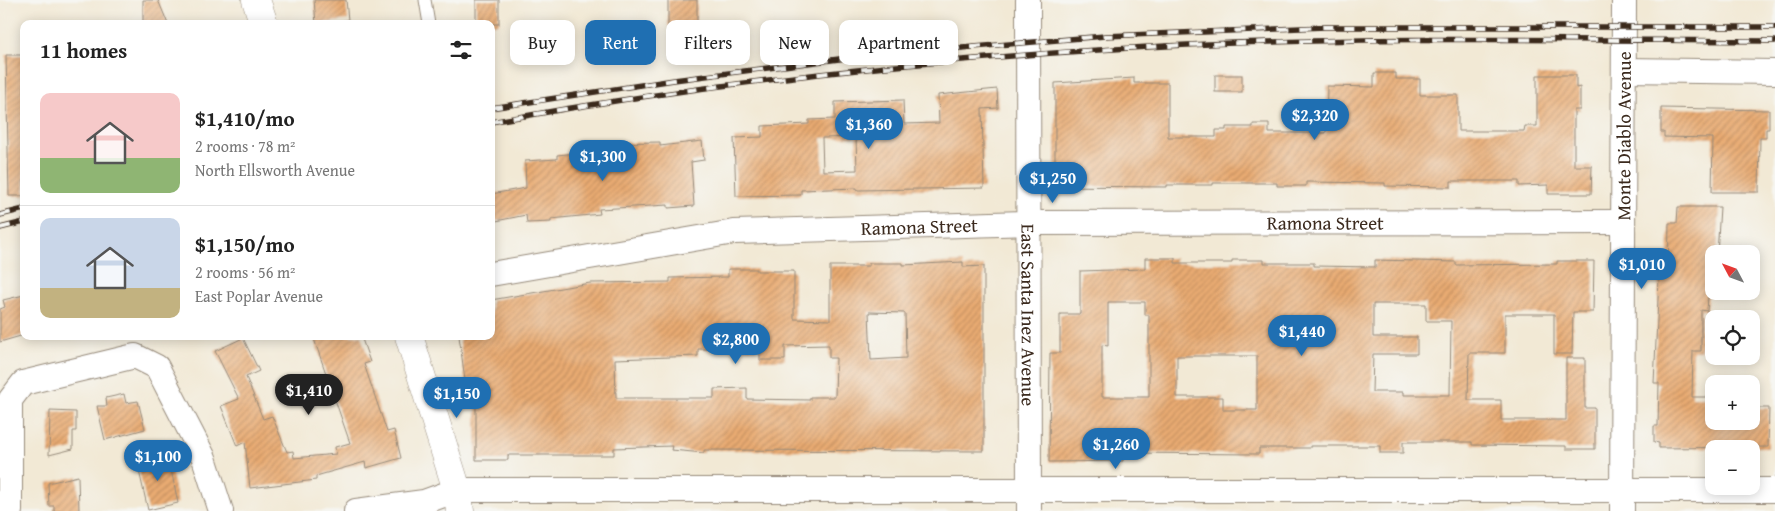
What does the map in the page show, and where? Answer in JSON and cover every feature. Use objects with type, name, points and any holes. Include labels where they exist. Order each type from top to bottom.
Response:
[{"type":"main road","points":[[256,0],[263,20]]},
{"type":"main road","points":[[410,340],[458,500]]},
{"type":"street","name":"East Santa Inez Avenue","points":[[1028,0],[1028,500]]},
{"type":"street","name":"Monte Diablo Avenue","points":[[1622,500],[1624,0]]},
{"type":"street","points":[[1624,70],[1775,72]]},
{"type":"street","name":"Ramona Street","points":[[495,273],[734,232],[1028,223],[1622,222]]},
{"type":"street","points":[[10,508],[10,400],[23,382],[135,356],[157,366],[204,458],[222,511]]},
{"type":"street","points":[[356,511],[424,502],[458,500],[1622,500],[1775,490]]},
{"type":"lane","points":[[426,0],[428,20]]},
{"type":"building","points":[[143,0],[158,0],[166,20],[143,20]]},
{"type":"building","points":[[314,0],[346,0],[348,20],[316,20]]},
{"type":"building","points":[[476,0],[499,0],[499,24],[495,24],[495,20],[476,20]]},
{"type":"building","points":[[668,0],[697,0],[697,20],[668,20]]},
{"type":"building","points":[[6,55],[20,55],[20,196],[9,196]]},
{"type":"building","points":[[1374,73],[1396,73],[1396,79],[1420,79],[1420,95],[1458,95],[1458,131],[1524,131],[1525,126],[1537,126],[1537,75],[1576,75],[1576,88],[1580,87],[1580,110],[1574,110],[1574,166],[1592,166],[1591,194],[1548,194],[1548,185],[1519,186],[1519,181],[1451,181],[1451,187],[1385,186],[1385,183],[1306,182],[1306,186],[1277,186],[1277,183],[1213,183],[1213,185],[1167,185],[1167,187],[1055,186],[1055,83],[1134,78],[1134,83],[1168,83],[1168,137],[1216,137],[1216,130],[1226,130],[1226,127],[1253,127],[1253,124],[1269,124],[1269,133],[1326,133],[1327,86],[1374,87]]},
{"type":"building","points":[[1215,75],[1242,75],[1242,92],[1215,92]]},
{"type":"building","points":[[997,89],[998,108],[982,109],[984,188],[857,190],[857,188],[801,190],[801,195],[736,196],[734,138],[762,137],[762,126],[809,124],[809,120],[835,119],[835,102],[903,100],[904,124],[939,123],[938,95]],"holes":[[[856,137],[857,170],[823,171],[822,138]]]},
{"type":"building","points":[[1661,108],[1769,110],[1769,129],[1766,129],[1766,138],[1760,138],[1759,192],[1712,192],[1713,138],[1664,137],[1664,132],[1661,132]]},
{"type":"building","points":[[702,141],[704,160],[691,162],[694,206],[668,208],[668,205],[599,209],[600,214],[551,219],[551,222],[527,223],[526,215],[495,221],[495,193],[526,188],[525,161],[557,159],[557,155],[608,150],[607,143],[660,142],[660,146]]},
{"type":"building","points":[[1678,207],[1720,207],[1718,245],[1705,245],[1705,300],[1708,300],[1707,310],[1701,310],[1701,351],[1693,351],[1692,397],[1705,397],[1705,430],[1760,430],[1760,408],[1769,408],[1768,447],[1760,447],[1760,440],[1705,440],[1705,448],[1659,448],[1659,443],[1654,442],[1654,426],[1658,426],[1659,383],[1654,383],[1659,278],[1668,278],[1669,223],[1677,223]]},
{"type":"building","points":[[1145,258],[1175,258],[1175,263],[1232,263],[1232,260],[1264,260],[1264,263],[1314,263],[1314,266],[1375,267],[1375,260],[1456,262],[1456,265],[1557,264],[1557,261],[1594,261],[1593,312],[1573,312],[1572,354],[1554,354],[1554,314],[1505,314],[1505,353],[1469,353],[1468,400],[1501,400],[1501,420],[1566,420],[1566,358],[1585,358],[1585,408],[1595,408],[1595,449],[1566,449],[1566,446],[1472,445],[1472,442],[1403,442],[1403,453],[1380,453],[1380,446],[1310,446],[1310,448],[1259,448],[1259,454],[1123,453],[1123,461],[1049,462],[1050,353],[1060,353],[1060,314],[1080,314],[1080,271],[1145,269]],"holes":[[[1108,302],[1145,302],[1145,315],[1149,315],[1149,397],[1102,397],[1102,345],[1108,346]],[[1373,304],[1426,304],[1426,321],[1451,321],[1450,395],[1403,395],[1403,392],[1372,392],[1373,354],[1417,354],[1417,337],[1373,337]],[[1177,356],[1257,356],[1257,410],[1223,410],[1223,397],[1177,397]]]},
{"type":"building","points":[[963,262],[963,267],[984,266],[984,451],[704,450],[704,453],[671,450],[672,446],[614,448],[614,455],[508,455],[508,460],[476,460],[476,379],[465,380],[460,340],[495,340],[495,299],[590,283],[670,282],[670,278],[728,277],[728,269],[794,271],[794,319],[830,320],[830,266],[869,266],[869,263],[903,263],[903,265]],"holes":[[[869,312],[905,313],[906,358],[871,360]],[[829,345],[829,358],[836,358],[835,397],[810,397],[810,400],[747,399],[747,388],[714,389],[714,398],[616,398],[615,359],[698,356],[698,349],[760,349],[760,360],[785,360],[785,346]]]},
{"type":"building","points":[[20,296],[20,336],[0,342],[0,309],[5,307],[3,300]]},
{"type":"building","points":[[239,340],[244,340],[259,371],[246,377],[263,419],[272,416],[287,452],[293,451],[294,458],[336,454],[335,447],[350,443],[314,340],[362,340],[370,362],[364,364],[387,432],[394,430],[401,458],[366,468],[365,462],[316,476],[316,480],[250,488],[245,442],[237,446],[221,406],[239,399],[215,351]]},
{"type":"building","points":[[124,394],[126,403],[138,401],[145,429],[105,440],[97,406],[107,406],[106,398]]},
{"type":"building","points":[[50,411],[76,412],[76,431],[73,431],[73,449],[49,455]]},
{"type":"building","points":[[168,455],[178,503],[148,510],[137,462]]},
{"type":"building","points":[[78,476],[79,511],[54,511],[54,506],[49,506],[48,483]]},
{"type":"railway","points":[[495,107],[674,80],[855,57],[1105,36],[1325,27],[1775,27]]},
{"type":"railway","points":[[495,121],[575,107],[743,83],[912,65],[1082,51],[1318,41],[1470,39],[1775,41]]},
{"type":"railway","points":[[0,215],[20,210]]},
{"type":"railway","points":[[0,228],[20,223]]}]
